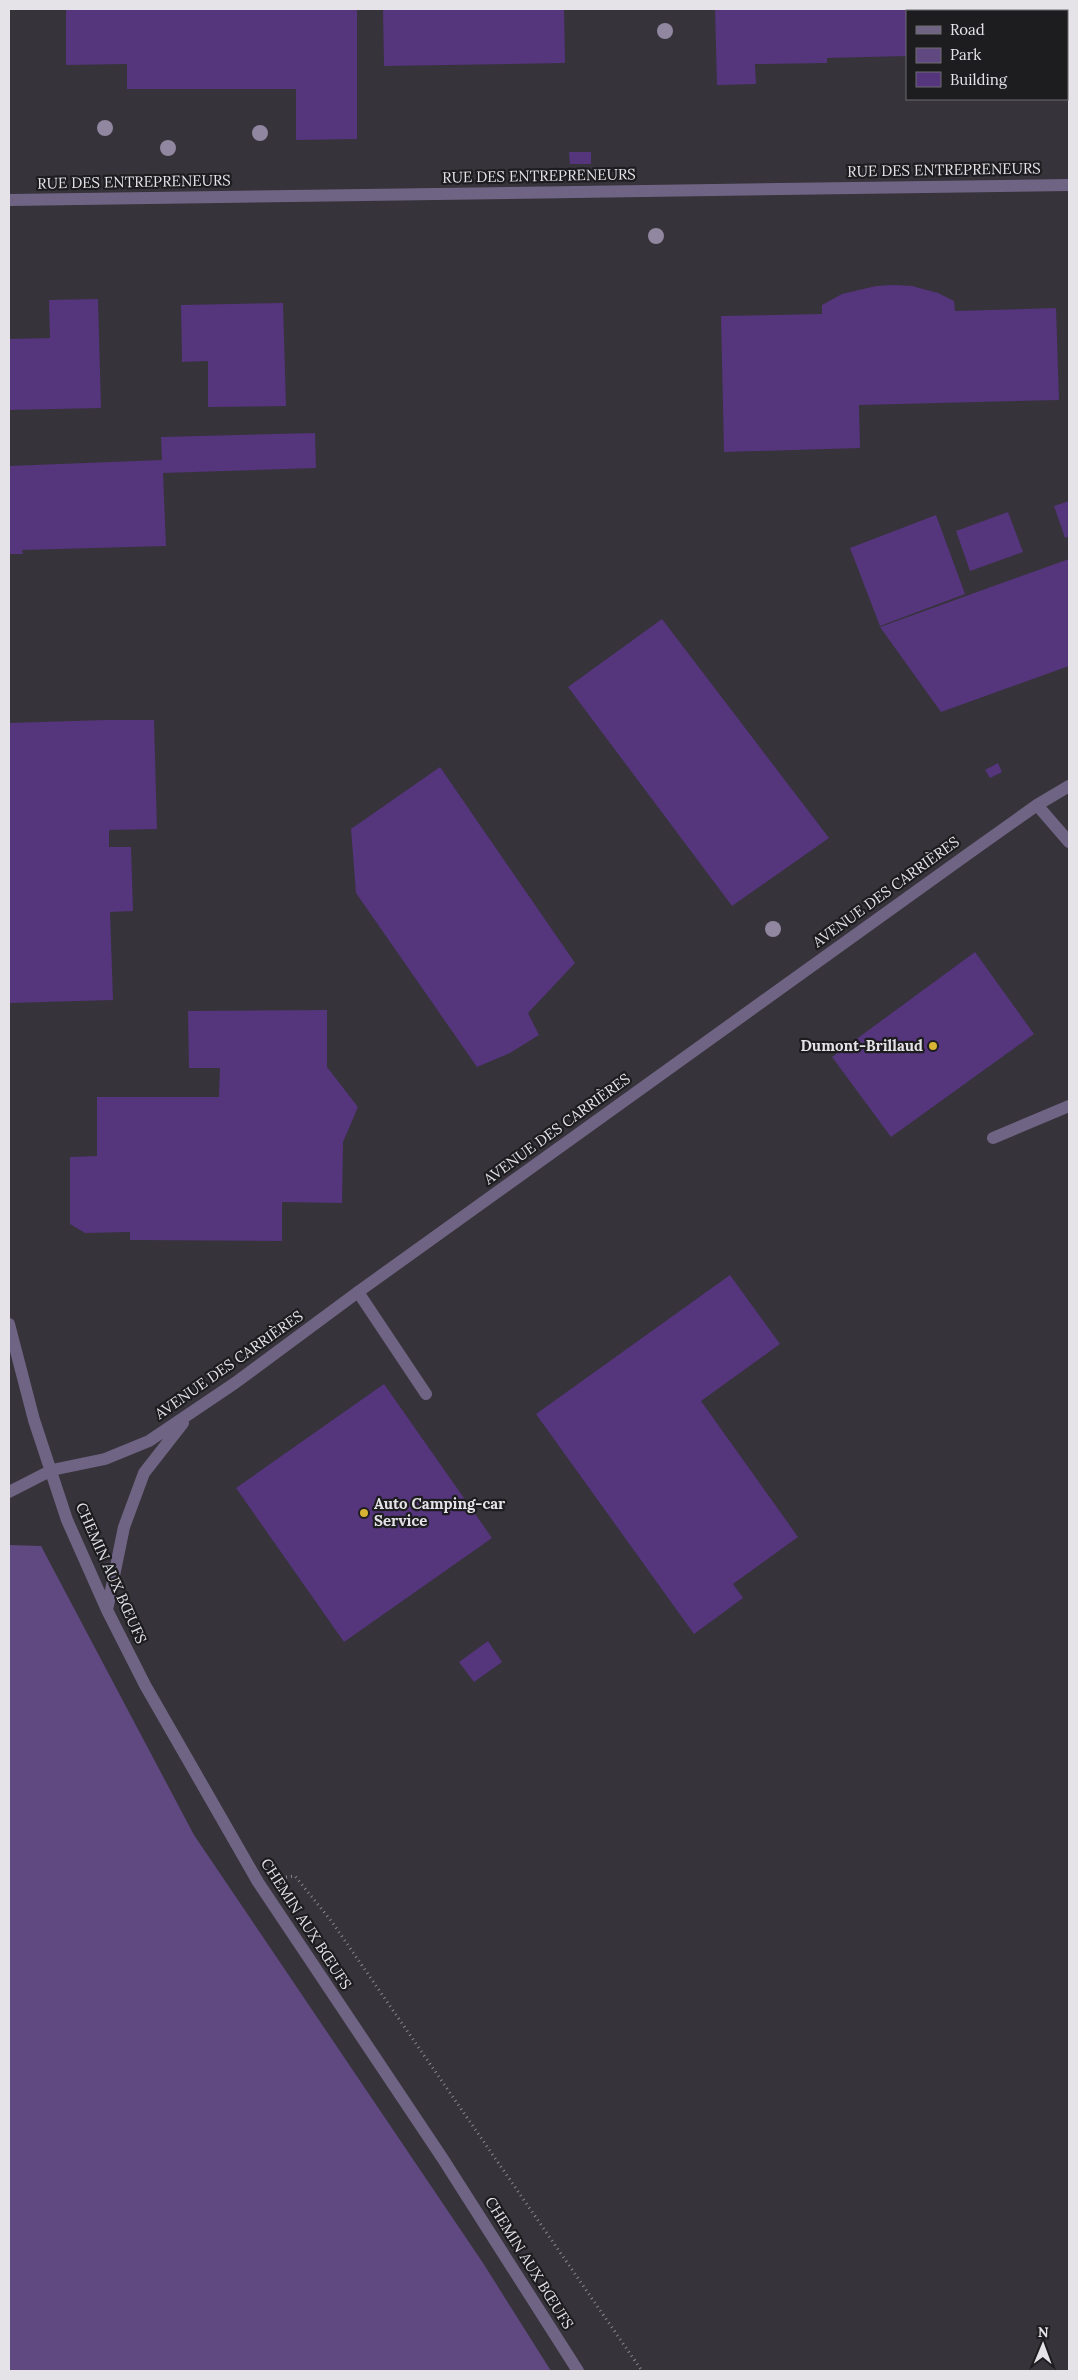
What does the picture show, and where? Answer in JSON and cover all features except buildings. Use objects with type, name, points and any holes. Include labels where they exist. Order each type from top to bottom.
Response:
[{"type":"street","name":"RUE DES ENTREPRENEURS","points":[[9,200],[1069,185]]},
{"type":"street","name":"AVENUE DES CARRIÈRES","points":[[9,1492],[52,1470],[105,1459],[149,1441],[235,1383],[358,1292],[1038,805],[1069,786]]},
{"type":"street","points":[[1038,805],[1069,842]]},
{"type":"street","points":[[994,1138],[1069,1106]]},
{"type":"street","points":[[358,1292],[426,1394]]},
{"type":"street","name":"CHEMIN AUX BŒUFS","points":[[9,1324],[34,1420],[67,1520],[107,1610],[145,1685],[258,1882],[443,2159],[578,2371]]},
{"type":"street","points":[[107,1610],[124,1527],[144,1473],[190,1413]]},
{"type":"path","points":[[258,1882],[295,1876],[332,1922],[642,2371]]},
{"type":"green space","points":[[9,1545],[41,1546],[194,1835],[483,2263],[551,2371],[9,2371]]},
{"type":"place","name":"Dumont-Brillaud","points":[[933,1046]]},
{"type":"place","name":"Auto Camping-car Service","points":[[364,1513]]}]
